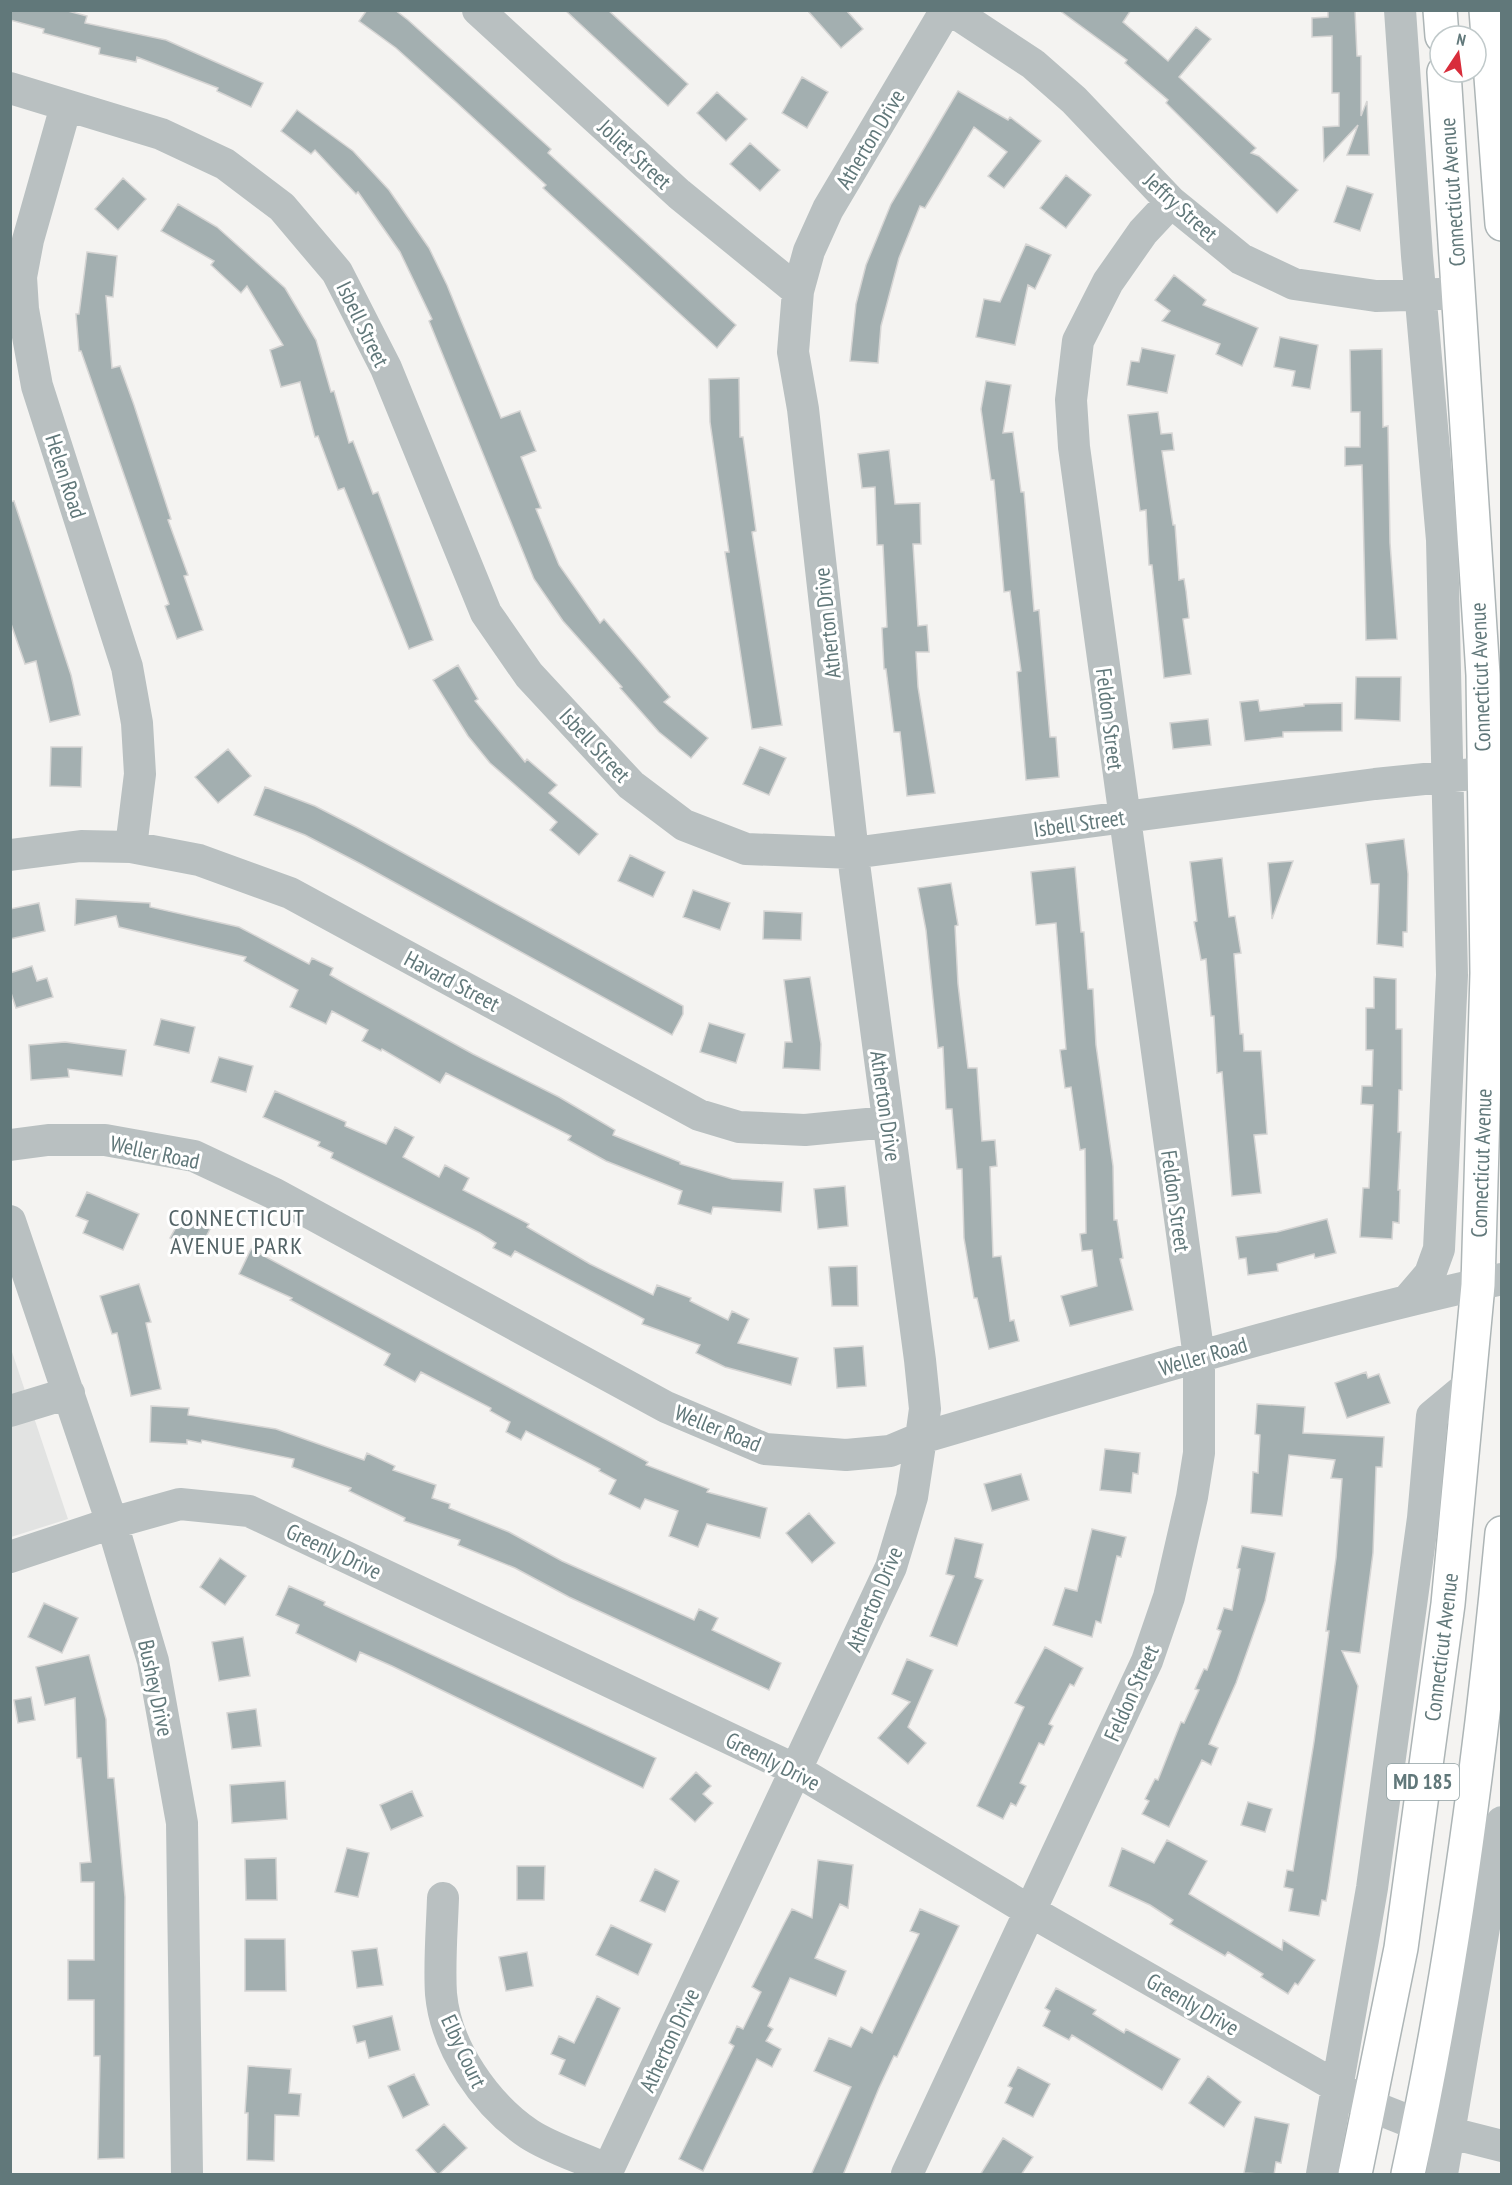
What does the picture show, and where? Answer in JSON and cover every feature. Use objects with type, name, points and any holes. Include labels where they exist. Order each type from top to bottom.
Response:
[{"type":"main road","points":[[1486,10],[1502,224]]},
{"type":"main road","name":"Connecticut Avenue","points":[[1354,2175],[1371,2106],[1401,1948],[1448,1604],[1468,1386],[1490,1282],[1483,675],[1445,84]]},
{"type":"main road","name":"MD 185","points":[[1408,2175],[1449,1966],[1476,1785],[1502,1533]]},
{"type":"street","name":"Joliet Street","points":[[478,10],[679,194],[798,291]]},
{"type":"street","name":"Atherton Drive","points":[[607,2172],[891,1567],[912,1497],[925,1408],[853,853],[803,409],[794,352],[798,291],[809,251],[828,209],[946,10]]},
{"type":"street","name":"Jeffry Street","points":[[951,10],[1033,64],[1074,100],[1171,202],[1241,259],[1294,284],[1376,296],[1459,293]]},
{"type":"street","points":[[1400,10],[1442,540],[1452,975],[1440,1241],[1430,1274],[1407,1301]]},
{"type":"street","name":"Isbell Street","points":[[10,88],[162,134],[225,165],[282,207],[337,272],[386,368],[486,614],[529,675],[631,784],[684,825],[746,849],[853,853],[1483,773]]},
{"type":"street","name":"Helen Road","points":[[66,105],[28,240],[21,277],[23,309],[37,386],[128,667],[137,723],[140,774],[131,847]]},
{"type":"street","name":"Feldon Street","points":[[907,2175],[1147,1661],[1169,1598],[1199,1453],[1199,1357],[1123,818],[1074,447],[1071,400],[1078,341],[1108,282],[1143,232],[1171,202]]},
{"type":"street","name":"Havard Street","points":[[10,855],[81,846],[131,847],[199,860],[290,893],[699,1114],[739,1127],[805,1130],[871,1126],[888,1122]]},
{"type":"street","name":"Weller Road","points":[[10,1145],[48,1140],[105,1140],[194,1156],[275,1194],[666,1407],[765,1449],[846,1455],[890,1451],[921,1438],[1199,1357],[1407,1301],[1490,1282]]},
{"type":"street","name":"Bushey Drive","points":[[10,1221],[112,1523],[153,1661],[182,1823],[187,2175]]},
{"type":"street","points":[[1322,2175],[1339,2087],[1376,1853],[1423,1518],[1432,1416],[1468,1386]]},
{"type":"street","points":[[10,1411],[69,1393]]},
{"type":"street","name":"Greenly Drive","points":[[10,1557],[112,1523],[180,1504],[249,1511],[796,1770],[1030,1911],[1371,2106],[1419,2125],[1502,2146]]},
{"type":"street","points":[[1442,2175],[1451,2133],[1502,1822]]},
{"type":"street","name":"Elby Court","points":[[443,1898],[441,1994],[446,2021],[471,2074],[486,2097],[530,2134],[607,2172]]},
{"type":"shaded area","points":[[10,1346],[68,1519],[11,1537],[10,1537]]},
{"type":"building","points":[[10,10],[64,10],[87,16],[85,23],[166,40],[263,83],[251,107],[217,91],[218,88],[137,57],[136,62],[99,54],[100,48],[43,33],[44,29],[10,20]]},
{"type":"building","points":[[367,10],[395,10],[408,20],[551,149],[548,153],[736,325],[717,348],[543,188],[546,185],[456,102],[396,48],[359,21]]},
{"type":"building","points":[[565,10],[608,10],[688,84],[668,106]]},
{"type":"building","points":[[807,10],[846,10],[863,29],[841,48]]},
{"type":"building","points":[[1059,10],[1131,10],[1123,22],[1168,61],[1196,27],[1211,39],[1179,77],[1256,148],[1251,153],[1259,156],[1298,190],[1277,213],[1166,103],[1168,100],[1125,63],[1127,60]]},
{"type":"building","points":[[1328,10],[1355,10],[1357,56],[1361,56],[1361,116],[1367,101],[1369,155],[1347,155],[1358,125],[1324,161],[1323,127],[1339,126],[1339,93],[1332,93],[1332,36],[1312,37],[1312,18],[1328,17]]},
{"type":"building","points":[[802,77],[828,92],[807,128],[782,113]]},
{"type":"building","points":[[958,91],[1008,120],[1010,117],[1041,141],[1004,188],[988,176],[1007,152],[974,127],[925,208],[920,206],[899,258],[881,326],[878,363],[850,361],[856,304],[866,265],[891,204]]},
{"type":"building","points":[[717,92],[747,119],[726,141],[697,113]]},
{"type":"building","points":[[297,110],[353,151],[389,190],[429,248],[447,285],[501,418],[520,411],[536,451],[521,457],[541,508],[536,509],[559,565],[600,623],[604,619],[670,697],[664,702],[708,738],[691,758],[659,732],[620,688],[622,687],[563,621],[534,579],[429,321],[432,319],[400,252],[358,192],[356,194],[315,150],[311,154],[281,131]]},
{"type":"building","points":[[750,143],[780,170],[760,191],[730,164]]},
{"type":"building","points":[[1066,175],[1091,195],[1066,228],[1040,208]]},
{"type":"building","points":[[123,178],[146,199],[118,230],[95,209]]},
{"type":"building","points":[[1347,186],[1373,194],[1360,231],[1334,222]]},
{"type":"building","points":[[178,204],[217,227],[285,288],[316,340],[349,443],[353,441],[373,494],[378,492],[433,640],[409,649],[344,488],[338,490],[318,436],[315,437],[300,382],[281,387],[270,350],[283,345],[247,286],[241,293],[211,265],[214,261],[161,231]]},
{"type":"building","points":[[1026,244],[1051,255],[1035,289],[1028,285],[1015,345],[976,337],[984,299],[1000,302]]},
{"type":"building","points":[[87,252],[117,256],[113,297],[106,296],[112,368],[120,366],[134,405],[171,519],[168,520],[188,575],[184,576],[203,630],[177,639],[165,606],[169,604],[81,351],[79,351],[76,314],[79,314]]},
{"type":"building","points":[[1174,275],[1206,300],[1203,305],[1258,328],[1242,366],[1216,354],[1220,344],[1162,321],[1170,311],[1155,300]]},
{"type":"building","points":[[1280,337],[1318,345],[1310,389],[1292,386],[1295,371],[1274,367]]},
{"type":"building","points":[[1142,348],[1175,355],[1167,393],[1127,385],[1131,361],[1139,362]]},
{"type":"building","points":[[1382,349],[1383,427],[1388,426],[1390,543],[1397,639],[1366,640],[1362,465],[1345,466],[1345,447],[1360,447],[1360,412],[1351,412],[1350,350]]},
{"type":"building","points":[[739,378],[740,437],[743,437],[756,531],[752,532],[782,725],[752,729],[725,552],[729,552],[710,422],[709,379]]},
{"type":"building","points":[[986,381],[1011,385],[1003,433],[1013,432],[1021,492],[1024,492],[1034,611],[1039,610],[1050,737],[1056,737],[1059,777],[1026,780],[1017,672],[1021,671],[1010,591],[1004,592],[994,480],[991,480],[981,409]]},
{"type":"building","points":[[1158,412],[1161,434],[1172,433],[1174,450],[1162,451],[1173,525],[1175,525],[1179,580],[1184,579],[1186,591],[1189,618],[1183,619],[1191,674],[1164,678],[1152,565],[1149,565],[1146,510],[1140,511],[1128,415]]},
{"type":"building","points":[[889,450],[895,504],[920,503],[921,544],[913,544],[918,626],[927,625],[929,652],[916,652],[918,687],[935,793],[907,796],[900,732],[894,732],[886,669],[884,669],[882,628],[887,627],[883,545],[877,545],[875,487],[862,488],[858,454]]},
{"type":"building","points":[[14,501],[71,675],[80,715],[50,722],[36,661],[25,664],[10,621],[10,502]]},
{"type":"building","points":[[458,665],[478,699],[475,701],[525,762],[527,759],[557,785],[549,793],[598,834],[579,855],[550,830],[557,822],[490,763],[468,736],[433,680]]},
{"type":"building","points":[[1356,677],[1401,677],[1400,721],[1355,719]]},
{"type":"building","points":[[1258,700],[1260,711],[1304,706],[1304,704],[1342,703],[1342,731],[1283,732],[1283,737],[1245,741],[1240,702]]},
{"type":"building","points":[[1208,719],[1211,745],[1173,749],[1170,723]]},
{"type":"building","points":[[51,747],[82,747],[81,787],[50,786]]},
{"type":"building","points":[[760,747],[786,758],[769,795],[743,784]]},
{"type":"building","points":[[228,749],[251,776],[218,803],[195,777]]},
{"type":"building","points":[[265,787],[315,806],[356,827],[683,1006],[683,1014],[672,1035],[361,864],[305,835],[254,815]]},
{"type":"building","points":[[1404,839],[1408,874],[1407,932],[1403,932],[1403,947],[1377,944],[1379,884],[1371,884],[1366,844]]},
{"type":"building","points":[[630,855],[665,872],[653,897],[618,881]]},
{"type":"building","points":[[1222,858],[1229,917],[1235,916],[1241,953],[1234,954],[1240,1034],[1243,1034],[1244,1051],[1261,1051],[1267,1134],[1254,1135],[1261,1193],[1232,1196],[1222,1072],[1217,1073],[1214,1016],[1211,1016],[1206,959],[1201,960],[1194,922],[1197,921],[1190,862]]},
{"type":"building","points":[[1293,861],[1288,875],[1272,919],[1268,863]]},
{"type":"building","points":[[1075,867],[1081,932],[1084,932],[1088,989],[1093,989],[1096,1045],[1113,1166],[1114,1220],[1117,1220],[1123,1258],[1120,1259],[1133,1310],[1070,1326],[1061,1296],[1097,1286],[1092,1250],[1082,1251],[1080,1234],[1086,1233],[1085,1149],[1080,1150],[1071,1087],[1065,1088],[1060,1050],[1066,1049],[1056,923],[1036,925],[1031,872]]},
{"type":"building","points":[[951,883],[958,925],[955,926],[958,984],[968,1068],[977,1068],[982,1141],[995,1140],[997,1166],[990,1167],[993,1257],[1001,1256],[1010,1321],[1014,1320],[1019,1341],[989,1349],[977,1298],[974,1298],[964,1238],[962,1169],[957,1169],[952,1109],[946,1109],[943,1047],[938,1048],[926,930],[918,888]]},
{"type":"building","points":[[693,890],[730,903],[720,930],[683,917]]},
{"type":"building","points":[[76,899],[150,903],[150,907],[239,927],[309,964],[312,958],[333,968],[330,975],[473,1054],[559,1097],[615,1130],[613,1135],[680,1162],[680,1164],[732,1179],[783,1182],[781,1212],[713,1207],[711,1214],[678,1204],[682,1191],[606,1161],[568,1140],[571,1136],[446,1073],[440,1083],[382,1049],[381,1051],[362,1041],[368,1030],[332,1011],[326,1024],[290,1007],[298,990],[244,961],[246,957],[119,927],[116,916],[75,925]]},
{"type":"building","points":[[39,903],[45,931],[10,939],[10,909]]},
{"type":"building","points":[[764,911],[802,913],[801,940],[763,939]]},
{"type":"building","points":[[32,966],[37,981],[47,978],[53,997],[16,1008],[10,990],[10,973]]},
{"type":"building","points":[[810,977],[821,1044],[820,1070],[783,1068],[785,1042],[792,1042],[784,980]]},
{"type":"building","points":[[1374,977],[1396,979],[1396,1029],[1402,1029],[1402,1090],[1399,1090],[1398,1132],[1401,1132],[1399,1223],[1393,1222],[1392,1239],[1360,1237],[1363,1188],[1369,1188],[1373,1105],[1361,1104],[1362,1086],[1372,1086],[1373,1050],[1366,1050],[1366,1008],[1374,1008]]},
{"type":"building","points":[[161,1019],[195,1027],[189,1053],[154,1045]]},
{"type":"building","points":[[709,1023],[745,1034],[736,1063],[700,1052]]},
{"type":"building","points":[[65,1042],[126,1050],[122,1076],[68,1069],[69,1077],[31,1080],[29,1045]]},
{"type":"building","points":[[219,1057],[253,1066],[246,1092],[211,1082]]},
{"type":"building","points":[[275,1091],[346,1122],[345,1126],[386,1144],[395,1127],[414,1137],[403,1157],[439,1177],[445,1165],[469,1178],[463,1190],[529,1224],[527,1227],[590,1264],[653,1295],[657,1285],[691,1298],[690,1301],[728,1320],[732,1311],[749,1319],[738,1343],[798,1358],[791,1385],[725,1367],[696,1353],[700,1345],[642,1324],[644,1319],[515,1251],[511,1257],[493,1248],[496,1243],[480,1233],[331,1158],[333,1153],[318,1146],[320,1142],[263,1117]]},
{"type":"building","points":[[845,1186],[848,1226],[818,1229],[814,1189]]},
{"type":"building","points":[[87,1192],[139,1214],[123,1250],[83,1233],[88,1221],[76,1216]]},
{"type":"building","points":[[183,1215],[210,1229],[198,1253],[170,1238]]},
{"type":"building","points":[[1327,1219],[1336,1253],[1315,1258],[1314,1254],[1277,1264],[1278,1271],[1248,1275],[1246,1258],[1239,1259],[1236,1237],[1277,1232]]},
{"type":"building","points":[[251,1249],[648,1462],[646,1465],[709,1489],[707,1492],[767,1508],[760,1538],[707,1524],[698,1547],[669,1536],[678,1511],[645,1499],[640,1509],[609,1494],[616,1480],[599,1471],[600,1469],[526,1431],[521,1440],[506,1432],[510,1422],[490,1411],[491,1408],[421,1372],[415,1382],[384,1365],[390,1354],[290,1300],[292,1298],[239,1274]]},
{"type":"building","points":[[857,1266],[858,1306],[832,1306],[829,1267]]},
{"type":"building","points":[[139,1284],[151,1322],[146,1323],[161,1389],[131,1396],[117,1333],[112,1334],[100,1296]]},
{"type":"building","points":[[863,1346],[866,1386],[837,1388],[834,1348]]},
{"type":"building","points":[[1366,1372],[1368,1378],[1379,1374],[1390,1403],[1347,1418],[1335,1383]]},
{"type":"building","points":[[1257,1404],[1305,1407],[1303,1433],[1384,1437],[1382,1467],[1376,1467],[1373,1553],[1360,1653],[1342,1651],[1358,1686],[1328,1890],[1326,1901],[1322,1900],[1319,1916],[1289,1911],[1293,1889],[1284,1887],[1287,1870],[1293,1871],[1314,1742],[1329,1631],[1326,1631],[1336,1558],[1342,1479],[1331,1478],[1335,1460],[1289,1455],[1282,1516],[1251,1513],[1253,1472],[1258,1473],[1260,1435],[1255,1434]]},
{"type":"building","points":[[151,1406],[189,1408],[188,1415],[276,1429],[364,1460],[367,1453],[395,1466],[393,1470],[436,1485],[432,1498],[450,1504],[449,1508],[509,1532],[562,1561],[694,1620],[699,1609],[718,1618],[712,1630],[781,1663],[769,1690],[569,1597],[515,1568],[458,1545],[460,1540],[404,1521],[405,1518],[349,1491],[351,1488],[292,1467],[294,1459],[202,1440],[201,1443],[187,1440],[187,1444],[150,1442]]},
{"type":"building","points":[[1105,1449],[1140,1453],[1138,1474],[1133,1473],[1131,1493],[1100,1490]]},
{"type":"building","points":[[1021,1474],[1029,1500],[992,1511],[984,1484]]},
{"type":"building","points":[[809,1513],[835,1543],[812,1563],[786,1533]]},
{"type":"building","points":[[1092,1529],[1126,1537],[1121,1557],[1117,1556],[1101,1623],[1096,1621],[1092,1637],[1053,1625],[1065,1588],[1077,1591]]},
{"type":"building","points":[[955,1538],[983,1544],[975,1577],[983,1580],[957,1646],[930,1636],[954,1576],[946,1574]]},
{"type":"building","points":[[1242,1546],[1275,1553],[1265,1601],[1236,1683],[1209,1744],[1218,1748],[1211,1765],[1202,1760],[1169,1827],[1142,1814],[1149,1801],[1145,1799],[1155,1779],[1158,1780],[1181,1722],[1184,1723],[1199,1690],[1195,1689],[1204,1669],[1207,1670],[1221,1631],[1217,1629],[1224,1608],[1232,1610]]},
{"type":"building","points":[[220,1558],[246,1576],[225,1605],[200,1587]]},
{"type":"building","points":[[289,1586],[325,1602],[324,1605],[656,1758],[643,1788],[392,1666],[360,1652],[356,1662],[296,1633],[299,1625],[276,1615]]},
{"type":"building","points":[[44,1603],[78,1618],[62,1653],[28,1637]]},
{"type":"building","points":[[243,1637],[250,1676],[219,1681],[212,1642]]},
{"type":"building","points":[[1045,1647],[1083,1668],[1074,1686],[1070,1684],[1049,1724],[1053,1726],[1044,1745],[1039,1743],[1020,1783],[1026,1786],[1016,1806],[1011,1803],[1003,1819],[977,1806],[1024,1707],[1015,1703]]},
{"type":"building","points":[[89,1655],[106,1719],[108,1778],[114,1778],[125,1897],[124,2158],[98,2159],[100,2056],[94,2056],[94,2000],[68,2000],[68,1960],[94,1960],[94,1882],[81,1882],[80,1863],[91,1862],[81,1758],[77,1758],[75,1698],[45,1705],[36,1667]]},
{"type":"building","points":[[907,1659],[933,1670],[908,1727],[926,1743],[908,1764],[878,1738],[910,1702],[892,1694]]},
{"type":"building","points":[[31,1697],[35,1720],[18,1723],[14,1700]]},
{"type":"building","points":[[256,1709],[261,1746],[232,1749],[227,1713]]},
{"type":"building","points":[[696,1772],[711,1786],[703,1794],[713,1803],[695,1822],[670,1799]]},
{"type":"building","points":[[285,1781],[287,1819],[232,1823],[230,1785]]},
{"type":"building","points":[[412,1791],[423,1816],[391,1830],[380,1805]]},
{"type":"building","points":[[1248,1802],[1272,1809],[1265,1832],[1241,1825]]},
{"type":"building","points":[[1167,1840],[1207,1861],[1189,1894],[1282,1950],[1283,1940],[1315,1960],[1298,1985],[1295,1983],[1288,1994],[1261,1977],[1263,1974],[1228,1952],[1225,1956],[1170,1924],[1173,1920],[1150,1905],[1109,1886],[1122,1848],[1154,1863]]},
{"type":"building","points":[[347,1848],[369,1853],[358,1897],[335,1892]]},
{"type":"building","points":[[276,1858],[277,1900],[246,1900],[245,1859]]},
{"type":"building","points":[[818,1860],[853,1865],[848,1908],[840,1904],[815,1958],[846,1971],[836,1996],[790,1978],[768,2026],[773,2029],[766,2041],[781,2049],[772,2067],[757,2059],[703,2171],[679,2159],[734,2046],[729,2043],[737,2026],[743,2029],[761,1992],[752,1987],[792,1909],[812,1918]]},
{"type":"building","points":[[517,1866],[545,1866],[544,1900],[517,1900]]},
{"type":"building","points":[[655,1869],[679,1881],[665,1912],[640,1901]]},
{"type":"building","points":[[920,1909],[959,1926],[897,2057],[894,2056],[879,2088],[843,2175],[811,2175],[851,2087],[814,2071],[829,2038],[851,2047],[861,2027],[872,2033],[919,1934],[910,1931]]},
{"type":"building","points":[[611,1925],[652,1944],[638,1975],[596,1955]]},
{"type":"building","points":[[245,1939],[285,1939],[286,1991],[245,1991]]},
{"type":"building","points":[[377,1948],[383,1985],[357,1988],[352,1951]]},
{"type":"building","points":[[527,1952],[533,1986],[506,1991],[499,1957]]},
{"type":"building","points":[[1056,1988],[1096,2010],[1093,2014],[1124,2033],[1126,2029],[1180,2059],[1162,2090],[1072,2035],[1069,2040],[1043,2026],[1050,2011],[1045,2008]]},
{"type":"building","points":[[597,1996],[620,2008],[585,2086],[559,2074],[565,2060],[551,2054],[559,2036],[574,2043]]},
{"type":"building","points":[[392,2016],[400,2050],[369,2058],[365,2041],[357,2043],[353,2026]]},
{"type":"building","points":[[248,2066],[291,2069],[289,2093],[301,2094],[299,2116],[275,2115],[274,2161],[247,2160],[248,2113],[245,2113]]},
{"type":"building","points":[[1018,2067],[1050,2084],[1033,2117],[1005,2103],[1012,2088],[1008,2086]]},
{"type":"building","points":[[414,2074],[429,2105],[403,2118],[388,2086]]},
{"type":"building","points":[[1208,2076],[1241,2102],[1224,2127],[1189,2103]]},
{"type":"building","points":[[1255,2117],[1289,2124],[1281,2163],[1276,2162],[1274,2175],[1244,2173]]},
{"type":"building","points":[[444,2124],[467,2148],[438,2175],[416,2150]]},
{"type":"building","points":[[1003,2138],[1033,2157],[1021,2175],[980,2175]]},
{"type":"district","name":"CONNECTICUT AVENUE PARK","points":[[237,1232]]}]
